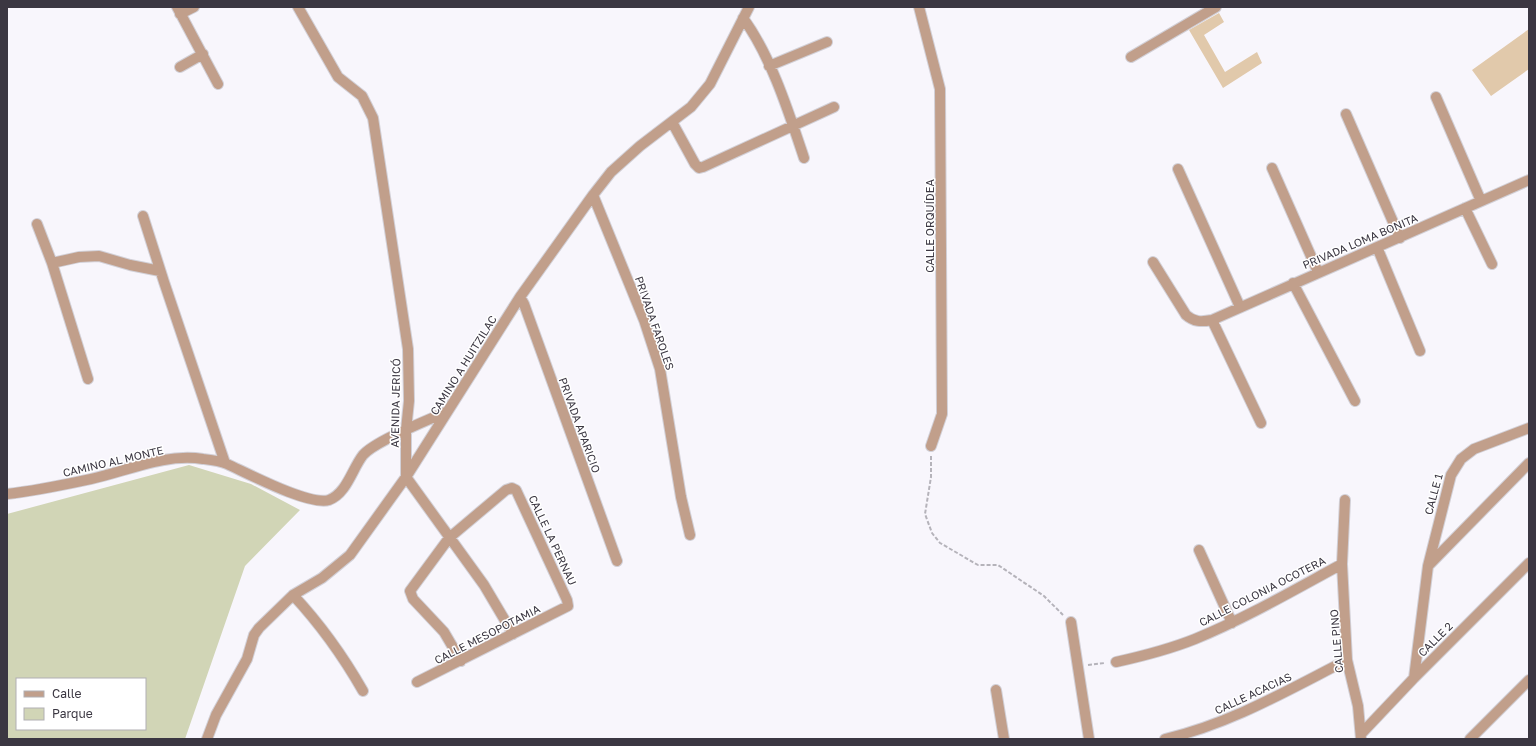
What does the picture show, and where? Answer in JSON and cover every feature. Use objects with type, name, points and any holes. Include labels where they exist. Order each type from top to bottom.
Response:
[{"type":"street","points":[[194,7],[178,11],[203,54],[218,84]]},
{"type":"street","name":"AVENIDA JERICÓ","points":[[298,7],[338,77],[362,96],[373,118],[376,130],[408,349],[409,401],[406,430],[406,477]]},
{"type":"street","name":"CAMINO A HUITZILAC","points":[[210,737],[216,715],[247,660],[254,635],[259,628],[293,595],[322,578],[350,555],[406,477],[520,297],[593,195],[611,172],[623,161],[691,107],[710,84],[749,7]]},
{"type":"street","name":"CALLE ORQUÍDEA","points":[[919,7],[940,89],[942,414],[931,446]]},
{"type":"street","points":[[1131,57],[1216,7]]},
{"type":"street","points":[[743,18],[754,33],[769,66],[793,125],[804,158]]},
{"type":"street","points":[[769,66],[827,42]]},
{"type":"street","points":[[180,66],[203,54]]},
{"type":"street","points":[[1436,96],[1481,201]]},
{"type":"street","points":[[672,122],[695,164],[699,168],[834,107]]},
{"type":"street","points":[[1346,114],[1400,238]]},
{"type":"street","points":[[1272,168],[1318,272]]},
{"type":"street","points":[[1178,169],[1240,307]]},
{"type":"street","name":"PRIVADA LOMA BONITA","points":[[1153,262],[1186,315],[1191,319],[1200,322],[1212,320],[1529,180]]},
{"type":"street","name":"PRIVADA FAROLES","points":[[593,195],[644,320],[660,369],[680,497],[690,535]]},
{"type":"street","points":[[1465,208],[1492,264]]},
{"type":"street","points":[[143,216],[225,463]]},
{"type":"street","points":[[37,224],[52,263],[88,379]]},
{"type":"street","points":[[1377,248],[1420,351]]},
{"type":"street","points":[[52,263],[79,257],[99,256],[130,265],[160,271]]},
{"type":"street","points":[[1293,283],[1355,401]]},
{"type":"street","name":"PRIVADA APARICIO","points":[[520,297],[524,304],[617,561]]},
{"type":"street","points":[[1212,320],[1262,423]]},
{"type":"street","name":"CAMINO AL MONTE","points":[[7,494],[91,479],[154,462],[201,458],[225,463],[272,486],[322,500],[337,495],[347,483],[364,453],[406,430],[446,412]]},
{"type":"street","name":"CALLE 1","points":[[1414,678],[1428,566],[1442,508],[1455,465],[1474,449],[1529,428]]},
{"type":"street","points":[[1428,566],[1529,463]]},
{"type":"street","points":[[406,477],[484,585],[513,634]]},
{"type":"street","name":"CALLE LA PERNAU","points":[[449,538],[506,490],[512,488],[516,490],[567,600],[568,606]]},
{"type":"street","name":"CALLE PINO","points":[[1345,500],[1342,564],[1347,660],[1358,706],[1361,737]]},
{"type":"street","points":[[449,538],[411,588],[410,595],[444,632],[461,661]]},
{"type":"street","points":[[1199,550],[1232,622]]},
{"type":"street","name":"CALLE 2","points":[[1361,737],[1414,678],[1529,563]]},
{"type":"street","name":"CALLE COLONIA OCOTERA","points":[[1116,662],[1142,656],[1194,639],[1232,622],[1342,564]]},
{"type":"street","points":[[293,595],[320,625],[345,660],[363,691]]},
{"type":"street","name":"CALLE MESOPOTAMIA","points":[[417,682],[568,606]]},
{"type":"street","points":[[1071,622],[1076,666],[1089,739]]},
{"type":"street","name":"CALLE ACACIAS","points":[[1165,739],[1186,734],[1239,715],[1347,660]]},
{"type":"street","points":[[1472,738],[1529,680]]},
{"type":"street","points":[[996,690],[1004,739]]},
{"type":"path","points":[[931,446],[931,477],[925,514],[932,533],[940,543],[978,565],[998,565],[1024,581],[1044,596],[1071,622]]},
{"type":"path","points":[[1076,666],[1116,662]]},
{"type":"green space","points":[[189,465],[251,484],[300,510],[245,566],[185,739],[7,739],[7,514]]},
{"type":"building","points":[[1219,13],[1224,22],[1204,35],[1225,72],[1257,52],[1262,63],[1223,88],[1189,30]]},
{"type":"building","points":[[1529,29],[1529,69],[1491,96],[1472,70]]}]
